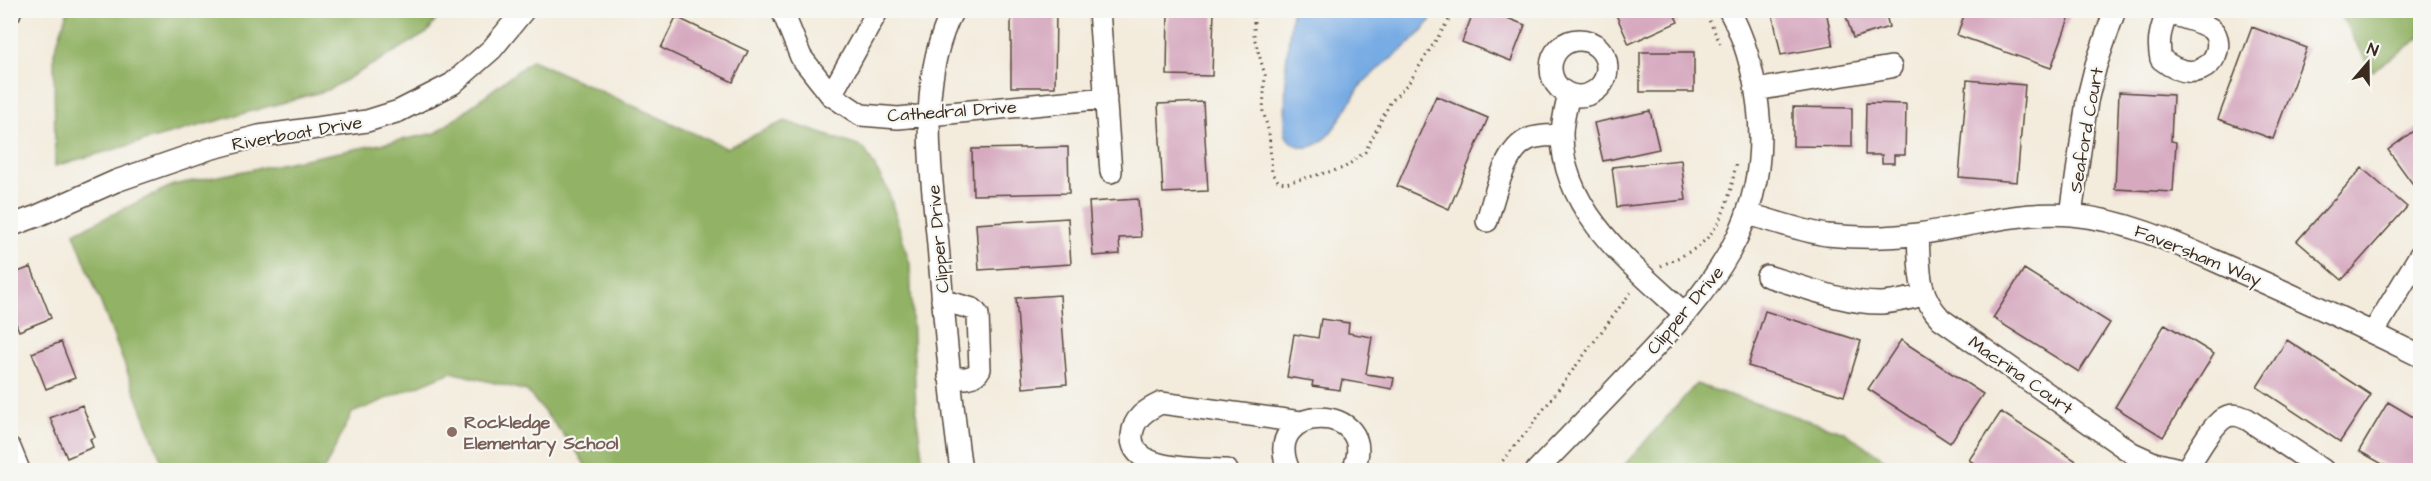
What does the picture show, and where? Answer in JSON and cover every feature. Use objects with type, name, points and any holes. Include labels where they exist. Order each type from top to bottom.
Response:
[{"type":"street","name":"Riverboat Drive","points":[[10,226],[116,181],[209,149],[259,136],[368,121],[399,111],[452,84],[492,49],[524,10]]},
{"type":"street","name":"Cathedral Drive","points":[[782,10],[801,57],[831,95],[861,115],[898,118],[1106,98]]},
{"type":"street","points":[[831,95],[878,10]]},
{"type":"street","name":"Clipper Drive","points":[[953,10],[935,54],[930,114],[942,300],[961,471]]},
{"type":"street","points":[[1099,10],[1111,171]]},
{"type":"street","name":"Clipper Drive","points":[[1537,471],[1709,286],[1728,258],[1748,214],[1760,153],[1760,117],[1748,56],[1729,10]]},
{"type":"street","name":"Seaford Court","points":[[2071,215],[2087,101],[2096,65],[2115,10]]},
{"type":"street","points":[[1756,90],[1891,67]]},
{"type":"street","points":[[1569,94],[1562,135],[1564,158],[1576,191],[1594,224],[1613,249],[1685,314]]},
{"type":"street","points":[[1488,221],[1496,189],[1516,148],[1526,140],[1536,137],[1562,135]]},
{"type":"street","name":"Faversham Way","points":[[1748,214],[1826,235],[1867,237],[1918,234],[1995,218],[2033,215],[2071,215],[2109,221],[2146,230],[2285,291],[2421,356]]},
{"type":"street","points":[[1767,276],[1854,301],[1898,302],[1923,295],[1918,234]]},
{"type":"street","points":[[2373,333],[2421,255]]},
{"type":"street","name":"Macrina Court","points":[[1923,295],[1930,308],[1941,319],[2132,453],[2154,464],[2185,471]]},
{"type":"street","points":[[942,300],[973,309],[978,315],[980,369],[978,374],[972,378],[949,377]]},
{"type":"street","points":[[1227,471],[1155,464],[1143,458],[1132,445],[1132,433],[1136,421],[1147,410],[1161,403],[1301,422],[1323,416],[1346,426],[1353,437],[1358,465]]},
{"type":"street","points":[[2185,471],[2218,422],[2237,415],[2247,419],[2324,471]]},
{"type":"street","points":[[1289,471],[1284,451],[1292,430],[1301,422]]},
{"type":"street","points":[[10,448],[19,471]]},
{"type":"path","points":[[1254,10],[1254,37],[1265,75],[1263,111],[1269,133],[1272,174],[1279,182],[1286,183],[1344,168],[1365,152],[1390,103],[1410,81],[1455,10]]},
{"type":"path","points":[[1704,10],[1725,52]]},
{"type":"path","points":[[1495,471],[1635,287],[1655,268],[1697,247],[1713,230],[1722,216],[1734,177],[1737,158]]},
{"type":"green space","points":[[68,10],[442,11],[427,33],[328,90],[55,166],[54,52]]},
{"type":"green space","points":[[2338,11],[2420,11],[2420,38],[2372,71]]},
{"type":"green space","points":[[532,60],[726,148],[785,121],[864,148],[888,190],[910,264],[916,411],[924,470],[588,470],[576,450],[527,391],[451,372],[352,413],[324,470],[165,470],[74,233],[173,185],[436,133]]},
{"type":"green space","points":[[1696,384],[1844,432],[1901,470],[1620,470]]},
{"type":"water","points":[[1292,10],[1435,11],[1422,32],[1413,41],[1364,82],[1328,135],[1310,147],[1294,144],[1285,134],[1286,64]]},
{"type":"building","points":[[10,10],[23,10],[19,20],[10,16]]},
{"type":"building","points":[[1011,10],[1056,10],[1055,87],[1011,87]]},
{"type":"building","points":[[1168,10],[1214,10],[1212,76],[1167,75]]},
{"type":"building","points":[[1474,10],[1487,10],[1525,25],[1511,61],[1462,42]]},
{"type":"building","points":[[1614,10],[1672,10],[1678,22],[1629,44]]},
{"type":"building","points":[[1803,10],[1826,10],[1833,46],[1781,55],[1773,16]]},
{"type":"building","points":[[1844,10],[1885,10],[1889,27],[1853,38]]},
{"type":"building","points":[[1966,10],[2064,10],[2071,13],[2051,68],[1957,35]]},
{"type":"building","points":[[676,17],[748,51],[733,82],[661,48]]},
{"type":"building","points":[[2252,27],[2307,48],[2273,139],[2218,119]]},
{"type":"building","points":[[1640,52],[1694,52],[1694,92],[1640,92]]},
{"type":"building","points":[[1967,80],[2025,85],[2017,182],[1959,177]]},
{"type":"building","points":[[2119,92],[2173,95],[2171,141],[2176,142],[2173,192],[2115,189]]},
{"type":"building","points":[[1436,96],[1488,118],[1449,209],[1397,186]]},
{"type":"building","points":[[1203,102],[1208,191],[1163,193],[1158,104]]},
{"type":"building","points":[[1866,103],[1906,104],[1905,155],[1894,155],[1894,163],[1882,163],[1882,155],[1865,155]]},
{"type":"building","points":[[1793,107],[1852,108],[1852,147],[1793,146]]},
{"type":"building","points":[[1650,111],[1659,149],[1603,161],[1594,123]]},
{"type":"building","points":[[2420,126],[2420,194],[2388,150]]},
{"type":"building","points":[[1068,147],[1069,193],[973,195],[972,149]]},
{"type":"building","points":[[1681,160],[1686,200],[1617,207],[1612,167]]},
{"type":"building","points":[[2362,168],[2407,207],[2342,280],[2297,241]]},
{"type":"building","points":[[1138,199],[1141,237],[1119,238],[1120,254],[1093,256],[1089,202]]},
{"type":"building","points":[[1068,218],[1071,264],[979,270],[976,224]]},
{"type":"building","points":[[31,267],[51,318],[19,331],[10,309],[10,275]]},
{"type":"building","points":[[2024,269],[2110,323],[2079,372],[1993,318]]},
{"type":"building","points":[[1060,295],[1067,384],[1023,388],[1016,298]]},
{"type":"building","points":[[1765,311],[1861,341],[1844,396],[1748,366]]},
{"type":"building","points":[[1321,319],[1349,323],[1348,333],[1372,337],[1366,374],[1394,378],[1392,389],[1342,380],[1340,390],[1312,386],[1313,381],[1287,377],[1294,334],[1318,338]]},
{"type":"building","points":[[2165,324],[2214,354],[2163,437],[2115,407]]},
{"type":"building","points":[[1901,340],[1983,394],[1950,443],[1868,389]]},
{"type":"building","points":[[2287,340],[2371,395],[2340,442],[2257,387]]},
{"type":"building","points":[[61,342],[75,378],[46,389],[32,353]]},
{"type":"building","points":[[2388,402],[2420,421],[2420,470],[2393,470],[2359,451]]},
{"type":"building","points":[[82,405],[95,437],[90,439],[93,447],[67,458],[50,418]]},
{"type":"building","points":[[2001,412],[2084,466],[2081,470],[1985,470],[1969,460]]},
{"type":"place","name":"Rockledge Elementary School","points":[[452,432]]}]
